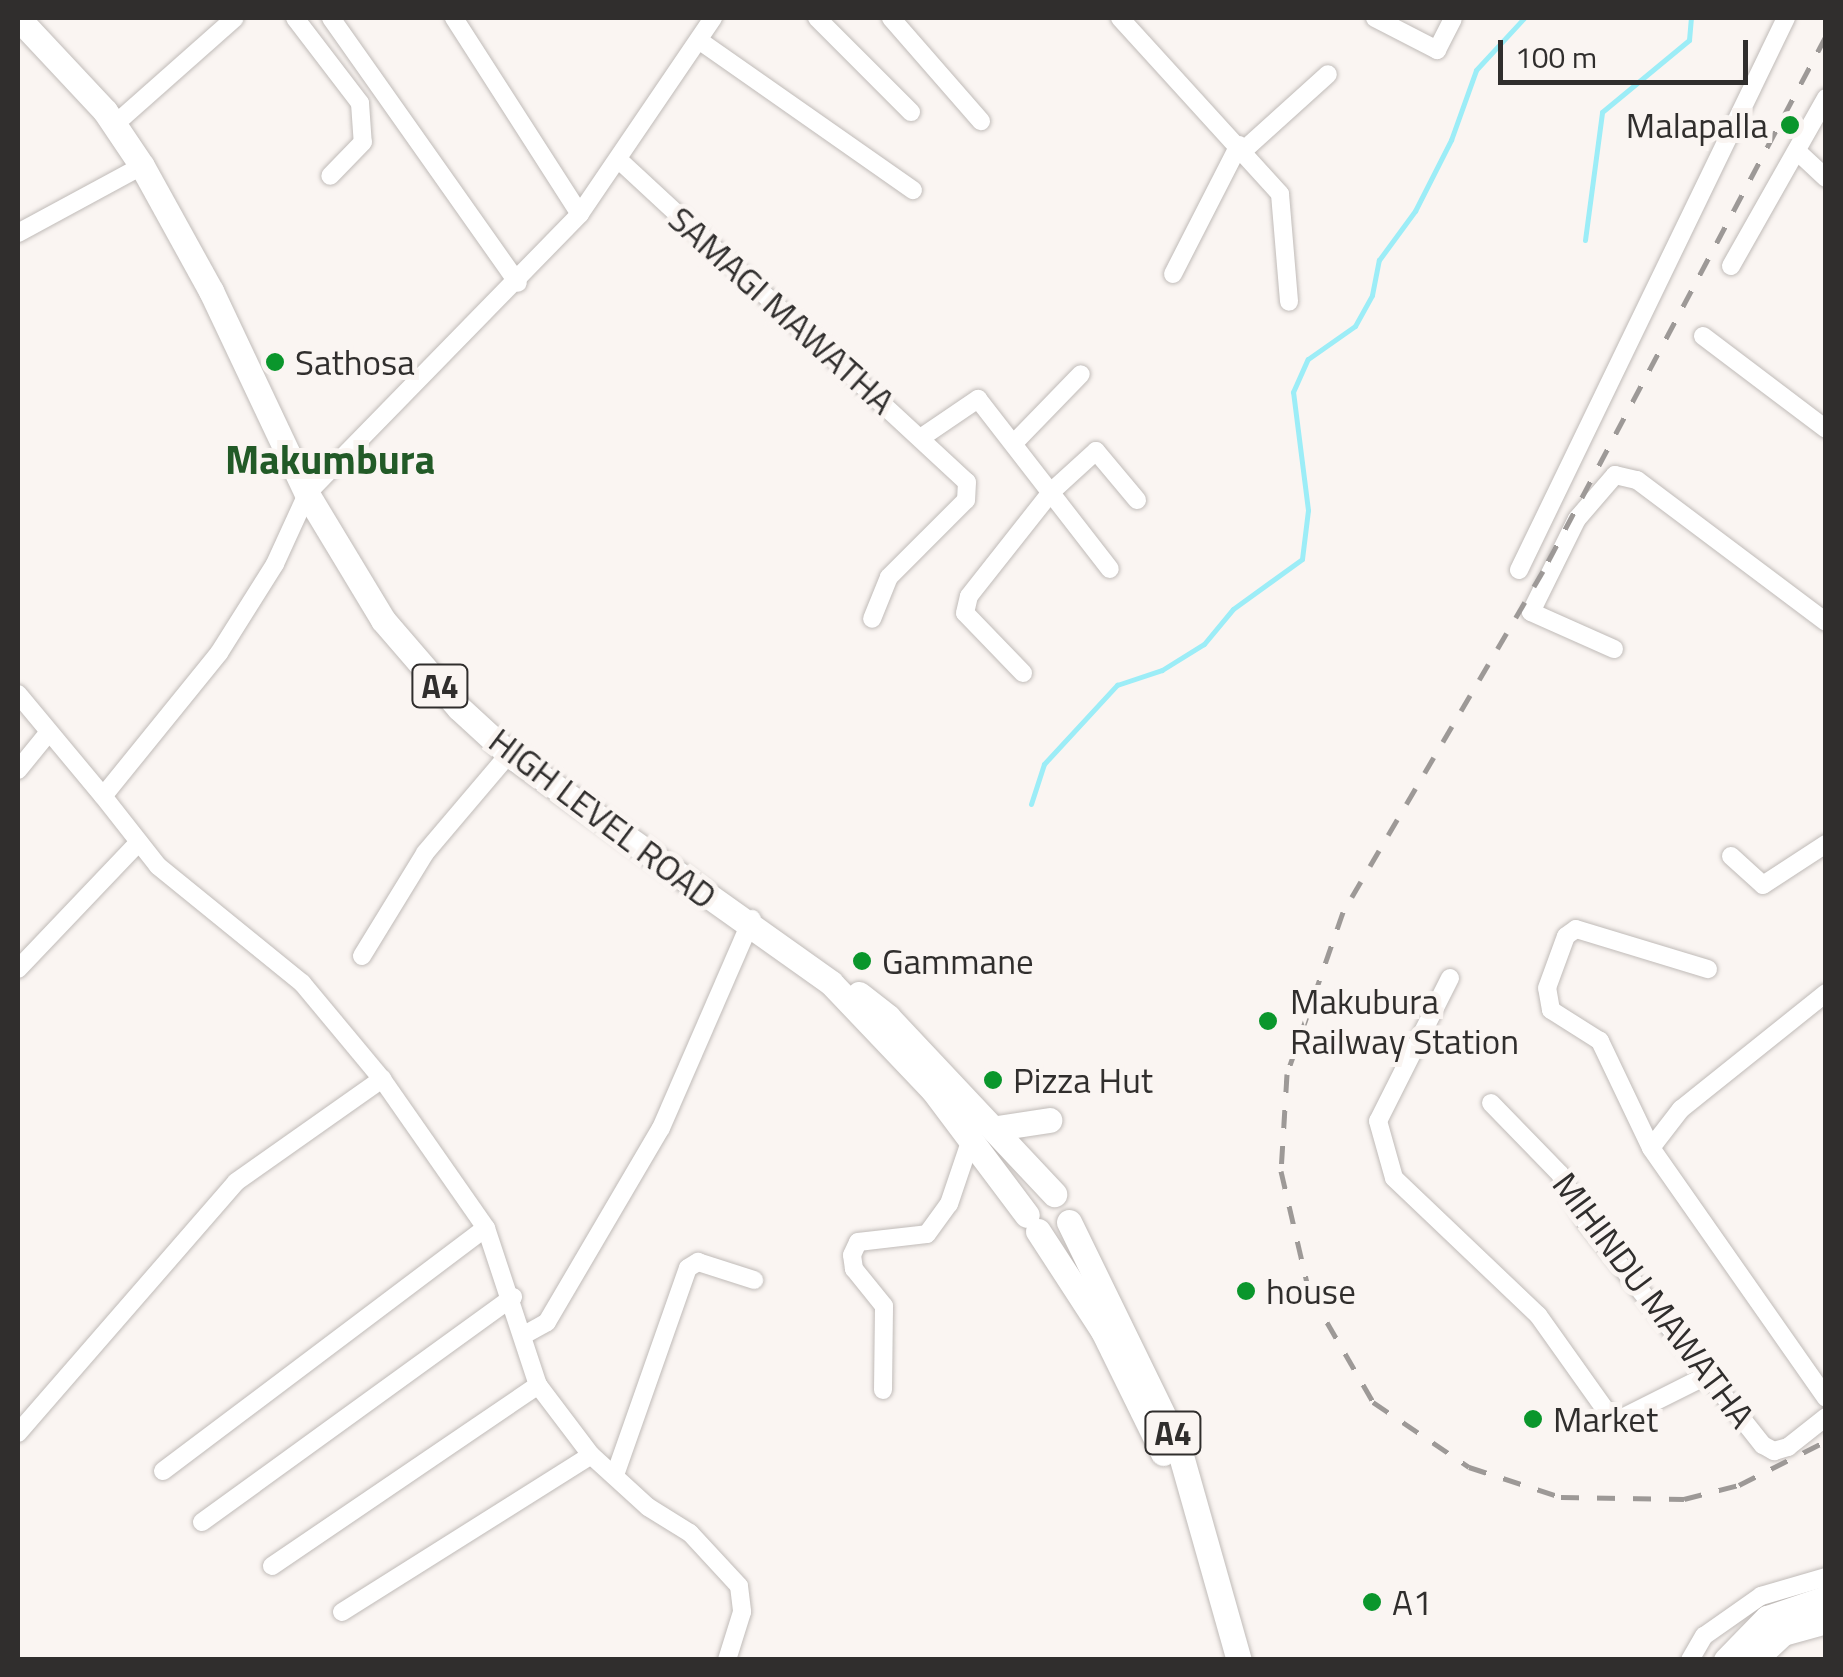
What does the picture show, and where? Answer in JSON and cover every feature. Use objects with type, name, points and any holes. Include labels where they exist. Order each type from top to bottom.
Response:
[{"type":"highway","name":"HIGH LEVEL ROAD","points":[[18,18],[106,110],[142,166],[212,291],[312,492],[383,620],[459,708],[509,754],[888,1016],[997,1128],[1054,1194]]},
{"type":"highway","name":"HIGH LEVEL ROAD","points":[[32,18],[123,116],[222,286],[312,492],[392,613],[467,701],[578,792],[831,983],[971,1139],[1032,1223],[1103,1331],[1159,1441],[1222,1660]]},
{"type":"highway","points":[[997,1128],[1049,1120]]},
{"type":"highway","points":[[1054,1194],[1064,1200],[1069,1222],[1053,1234],[1032,1223],[1034,1197],[1054,1194]]},
{"type":"highway","name":"A4","points":[[1069,1222],[1178,1445],[1239,1660]]},
{"type":"highway","points":[[1726,1660],[1766,1618],[1826,1598]]},
{"type":"highway","points":[[1754,1660],[1783,1633],[1826,1621]]},
{"type":"street","points":[[123,116],[235,18]]},
{"type":"street","points":[[295,18],[360,103],[363,142],[330,176]]},
{"type":"street","points":[[331,18],[518,283]]},
{"type":"street","points":[[454,18],[580,214]]},
{"type":"street","points":[[818,18],[910,112]]},
{"type":"street","points":[[891,18],[981,121]]},
{"type":"street","points":[[1120,18],[1242,147],[1280,194],[1289,302]]},
{"type":"street","points":[[1374,18],[1437,50],[1454,19]]},
{"type":"street","points":[[1520,570],[1786,18]]},
{"type":"street","points":[[103,796],[219,653],[276,564],[312,492],[396,400],[518,283],[580,214],[704,26],[913,190]]},
{"type":"street","points":[[1173,274],[1242,147],[1328,74]]},
{"type":"street","points":[[1730,266],[1826,98]]},
{"type":"street","points":[[1798,152],[1826,178]]},
{"type":"street","name":"SAMAGI MAWATHA","points":[[619,160],[967,482],[966,500],[889,578],[872,619]]},
{"type":"street","points":[[18,233],[142,166]]},
{"type":"street","points":[[1703,336],[1826,429]]},
{"type":"street","points":[[1016,442],[1080,374]]},
{"type":"street","points":[[922,437],[978,399],[1016,442],[1110,569]]},
{"type":"street","points":[[1022,672],[965,612],[969,596],[1052,492],[1096,452],[1138,500]]},
{"type":"street","points":[[1614,649],[1530,612],[1577,519],[1614,475],[1638,480],[1826,622]]},
{"type":"street","points":[[18,694],[158,866],[302,983],[382,1079],[486,1228],[513,1297],[538,1385],[591,1454],[648,1507],[690,1533],[739,1586],[742,1612],[727,1660]]},
{"type":"street","points":[[18,770],[50,732]]},
{"type":"street","points":[[362,956],[426,853],[509,754]]},
{"type":"street","points":[[18,970],[139,842]]},
{"type":"street","points":[[1730,856],[1763,885],[1826,844]]},
{"type":"street","points":[[524,1335],[547,1322],[661,1128],[751,920]]},
{"type":"street","points":[[1708,969],[1576,929],[1566,936],[1547,988],[1551,1010],[1600,1040],[1651,1148],[1826,1398]]},
{"type":"street","points":[[1450,978],[1378,1122],[1394,1178],[1538,1315],[1609,1416],[1620,1419],[1708,1376]]},
{"type":"street","points":[[1651,1148],[1681,1108],[1826,992]]},
{"type":"street","points":[[18,1433],[236,1182],[382,1079]]},
{"type":"street","name":"MIHINDU MAWATHA","points":[[1490,1102],[1560,1174],[1586,1222],[1708,1376],[1774,1451],[1826,1417]]},
{"type":"street","points":[[882,1390],[884,1306],[854,1269],[852,1255],[858,1242],[928,1234],[948,1204],[971,1139]]},
{"type":"street","points":[[163,1471],[486,1228]]},
{"type":"street","points":[[615,1474],[688,1268],[698,1262],[754,1280]]},
{"type":"street","points":[[202,1522],[513,1297]]},
{"type":"street","points":[[272,1566],[538,1385]]},
{"type":"street","points":[[342,1612],[591,1454]]},
{"type":"street","points":[[1690,1660],[1704,1636],[1761,1596],[1826,1577]]},
{"type":"waterway","points":[[1031,804],[1044,764],[1117,685],[1162,670],[1204,644],[1233,609],[1302,559],[1308,510],[1293,392],[1308,359],[1355,326],[1372,295],[1379,260],[1415,211],[1451,140],[1476,70],[1524,18]]},
{"type":"waterway","points":[[1585,240],[1602,112],[1689,40],[1691,18]]},
{"type":"railway","points":[[1826,36],[1543,571],[1343,912],[1287,1074],[1281,1171],[1309,1291],[1373,1402],[1469,1467],[1561,1497],[1684,1499],[1739,1485],[1826,1441]]},
{"type":"place","name":"Malapalla","points":[[1790,125]]},
{"type":"place","name":"Sathosa","points":[[275,362]]},
{"type":"place","name":"Gammane","points":[[862,961]]},
{"type":"place","name":"Makubura Railway Station","points":[[1268,1021]]},
{"type":"place","name":"Pizza Hut","points":[[993,1080]]},
{"type":"place","name":"house","points":[[1246,1291]]},
{"type":"place","name":"Market","points":[[1533,1419]]},
{"type":"place","name":"A1","points":[[1372,1602]]},
{"type":"district","name":"Makumbura","points":[[330,460]]}]
